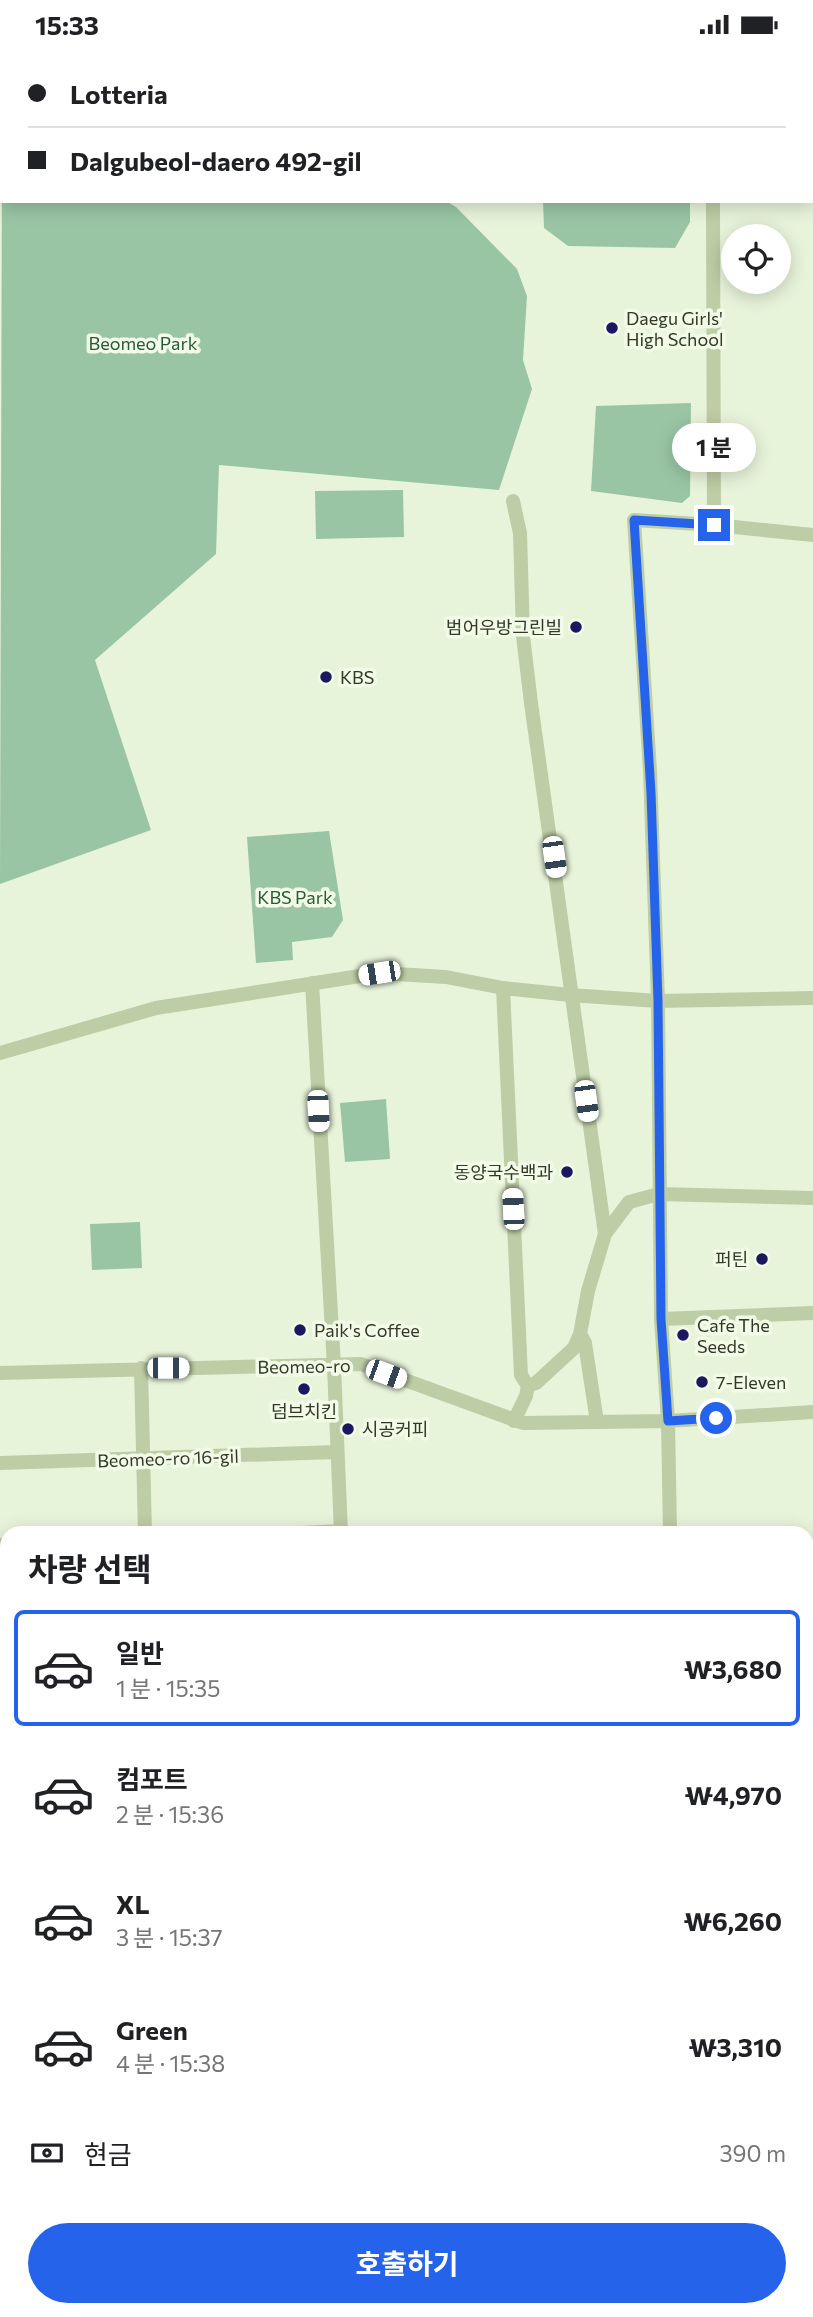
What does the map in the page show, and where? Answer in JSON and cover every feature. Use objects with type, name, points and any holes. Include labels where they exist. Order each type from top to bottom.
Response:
[{"type":"street","points":[[713,203],[714,525]]},
{"type":"street","points":[[513,501],[520,533],[523,636],[570,995],[605,1234]]},
{"type":"street","points":[[670,1526],[668,1421],[661,1319],[658,1001],[650,771],[634,520],[813,535]]},
{"type":"street","points":[[0,1053],[156,1008],[379,973],[446,977],[503,988],[570,995],[658,1001],[813,997]]},
{"type":"street","points":[[312,983],[334,1366],[340,1526]]},
{"type":"street","points":[[503,988],[521,1375],[528,1386],[514,1421]]},
{"type":"street","points":[[528,1386],[536,1383],[574,1348],[580,1334],[588,1291],[605,1234],[629,1202],[659,1194],[813,1198]]},
{"type":"street","points":[[661,1319],[813,1313]]},
{"type":"street","points":[[580,1334],[584,1343],[597,1422]]},
{"type":"street","name":"Beomeo-ro","points":[[0,1373],[361,1364],[523,1423],[668,1421],[813,1412]]},
{"type":"street","points":[[141,1368],[145,1526]]},
{"type":"street","name":"Beomeo-ro 16-gil","points":[[0,1463],[336,1452]]},
{"type":"green space","name":"Beomeo Park","points":[[2,203],[449,203],[456,207],[517,269],[527,296],[523,360],[532,389],[499,490],[219,465],[216,554],[95,660],[151,830],[0,884]]},
{"type":"green space","points":[[543,203],[690,203],[690,222],[675,248],[568,246],[544,228]]},
{"type":"green space","points":[[691,403],[690,496],[682,503],[591,491],[596,406]]},
{"type":"green space","points":[[403,490],[404,537],[316,539],[315,491]]},
{"type":"green space","name":"KBS Park","points":[[329,831],[343,920],[332,937],[292,942],[293,960],[256,963],[247,837]]},
{"type":"green space","points":[[386,1099],[390,1159],[345,1162],[340,1103]]},
{"type":"green space","points":[[140,1222],[142,1268],[92,1270],[90,1224]]},
{"type":"place","name":"Daegu Girls' High School","points":[[612,328]]},
{"type":"place","name":"범어우방그린빌","points":[[576,627]]},
{"type":"place","name":"KBS","points":[[326,677]]},
{"type":"place","name":"동양국수백과","points":[[567,1172]]},
{"type":"place","name":"퍼틴","points":[[762,1259]]},
{"type":"place","name":"Paik's Coffee","points":[[300,1330]]},
{"type":"place","name":"Cafe The Seeds","points":[[683,1335]]},
{"type":"place","name":"7-Eleven","points":[[702,1382]]},
{"type":"place","name":"덤브치킨","points":[[304,1389]]},
{"type":"place","name":"시공커피","points":[[348,1429]]},
{"type":"route","points":[[714,525],[634,520],[651,793],[658,1001],[661,1319],[668,1421],[716,1418]]}]
